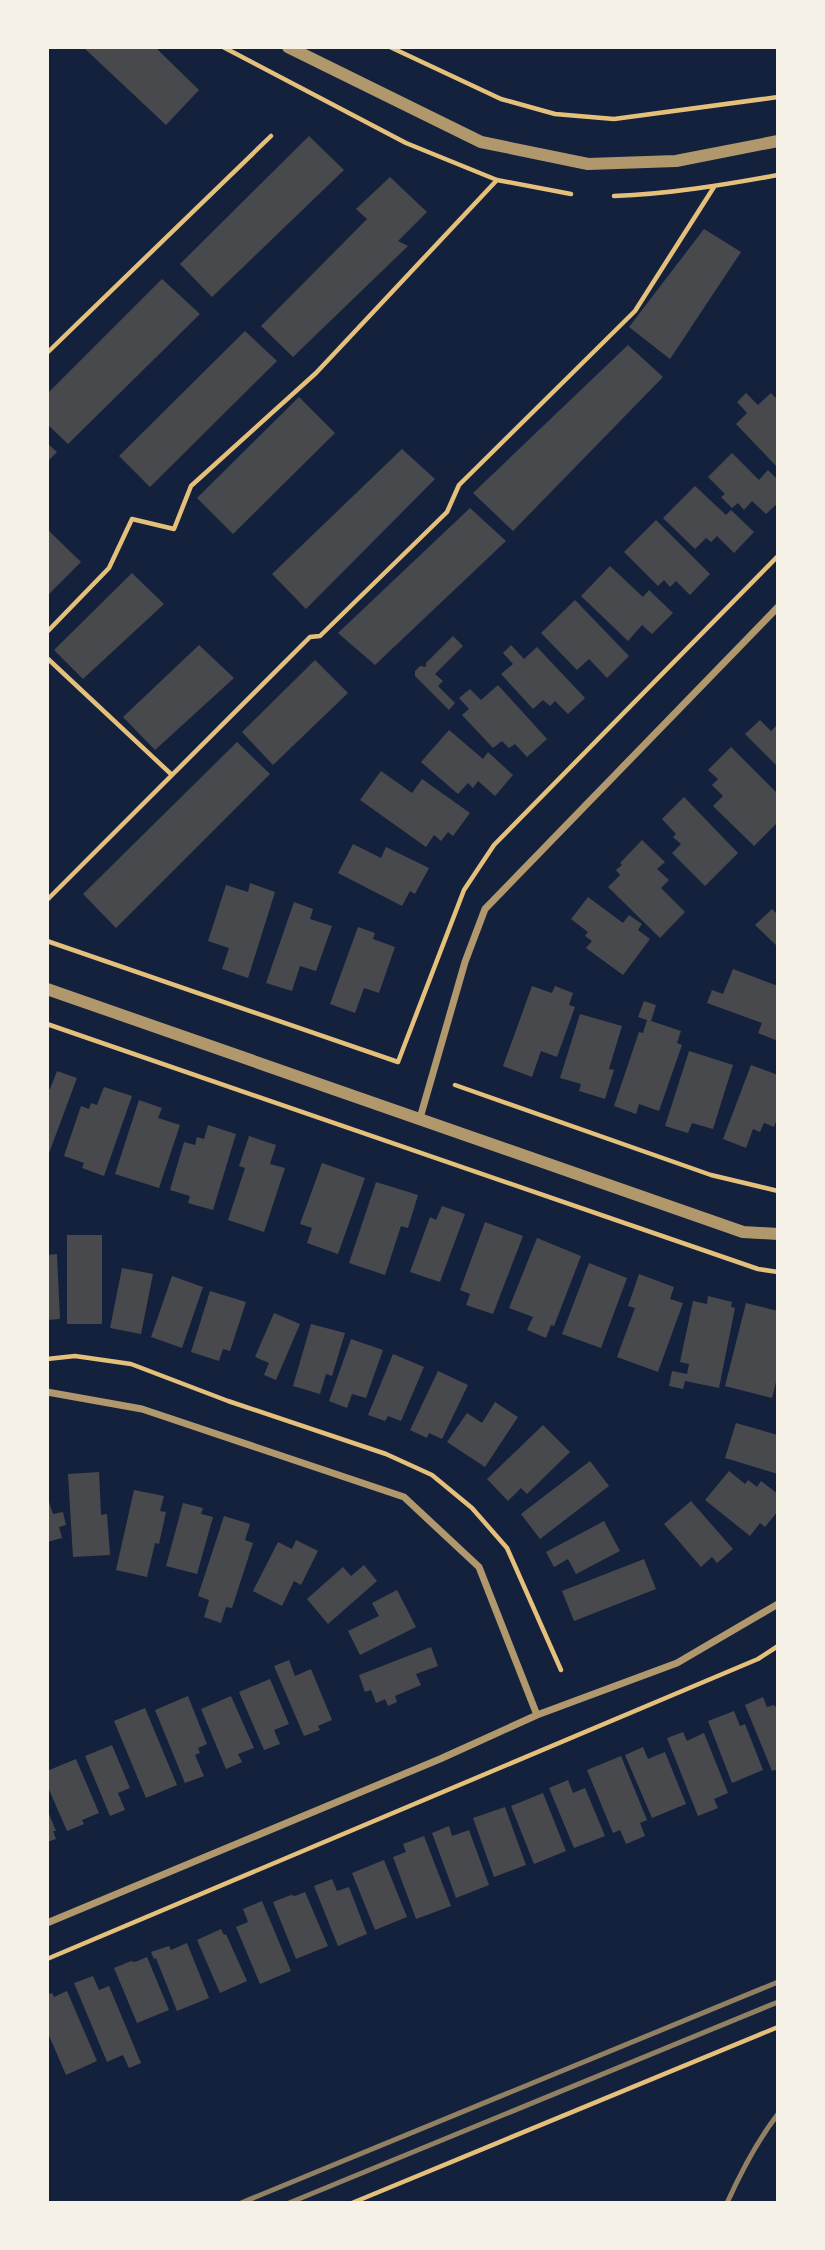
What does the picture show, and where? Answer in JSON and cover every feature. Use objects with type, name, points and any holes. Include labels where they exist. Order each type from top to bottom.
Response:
[{"type":"street","points":[[288,47],[481,142],[588,164],[676,161],[778,141]]},
{"type":"street","points":[[420,1118],[465,962],[485,909],[778,607]]},
{"type":"street","points":[[47,989],[743,1232],[778,1234]]},
{"type":"street","points":[[47,1392],[142,1409],[404,1497],[480,1567],[537,1715]]},
{"type":"street","points":[[47,1923],[440,1759],[537,1715],[677,1663],[778,1604]]},
{"type":"path","points":[[223,47],[406,143],[497,180],[571,194]]},
{"type":"path","points":[[390,47],[501,99],[555,114],[614,119],[778,97]]},
{"type":"path","points":[[47,353],[271,135]]},
{"type":"path","points":[[614,196],[714,187],[778,175]]},
{"type":"path","points":[[47,632],[109,568],[132,519],[174,529],[191,486],[316,373],[497,180]]},
{"type":"path","points":[[47,900],[310,637],[320,636],[447,512],[458,485],[635,311],[714,187]]},
{"type":"path","points":[[47,941],[398,1062],[464,890],[494,845],[778,556]]},
{"type":"path","points":[[47,658],[172,775]]},
{"type":"path","points":[[47,1024],[758,1269],[778,1272]]},
{"type":"path","points":[[455,1085],[711,1175],[778,1191]]},
{"type":"path","points":[[47,1958],[745,1664],[778,1646]]},
{"type":"path","points":[[352,2203],[778,2027]]},
{"type":"building","points":[[83,47],[155,47],[199,90],[166,125]]},
{"type":"building","points":[[309,136],[344,170],[212,297],[180,264]]},
{"type":"building","points":[[390,177],[427,212],[398,241],[408,246],[293,357],[261,326],[367,219],[356,209]]},
{"type":"building","points":[[704,229],[741,252],[670,359],[629,327]]},
{"type":"building","points":[[162,279],[200,314],[68,444],[47,424],[47,394]]},
{"type":"building","points":[[245,331],[277,361],[150,487],[119,456]]},
{"type":"building","points":[[628,345],[663,377],[513,531],[473,493]]},
{"type":"building","points":[[746,393],[758,405],[771,393],[778,400],[778,468],[736,424],[747,413],[737,402]]},
{"type":"building","points":[[299,397],[335,433],[233,534],[197,498]]},
{"type":"building","points":[[47,443],[57,452],[47,462]]},
{"type":"building","points":[[402,449],[435,479],[306,609],[272,574]]},
{"type":"building","points":[[732,453],[759,480],[768,470],[778,480],[778,503],[766,514],[752,501],[744,510],[738,503],[732,508],[721,497],[725,494],[708,477]]},
{"type":"building","points":[[695,486],[726,515],[731,510],[754,532],[734,553],[717,536],[711,542],[706,538],[695,549],[663,518]]},
{"type":"building","points":[[470,508],[506,541],[375,665],[338,633]]},
{"type":"building","points":[[656,520],[710,574],[690,595],[676,581],[670,587],[664,580],[658,586],[624,552]]},
{"type":"building","points":[[47,529],[81,562],[47,596]]},
{"type":"building","points":[[610,566],[643,597],[649,590],[673,613],[652,634],[642,625],[628,641],[581,596]]},
{"type":"building","points":[[132,573],[164,604],[83,679],[54,650]]},
{"type":"building","points":[[575,600],[629,656],[607,678],[589,659],[577,670],[541,633]]},
{"type":"building","points":[[453,636],[463,646],[435,674],[443,681],[438,686],[455,703],[449,710],[415,676],[415,671],[420,666],[426,667],[426,663]]},
{"type":"building","points":[[199,645],[234,678],[155,750],[123,717]]},
{"type":"building","points":[[511,645],[524,659],[537,647],[585,698],[568,714],[555,701],[550,706],[543,700],[533,709],[501,674],[513,664],[503,653]]},
{"type":"building","points":[[315,660],[348,693],[273,765],[242,732]]},
{"type":"building","points":[[498,685],[547,739],[527,757],[515,744],[509,748],[502,741],[493,748],[462,715],[469,709],[459,698],[470,689],[481,700]]},
{"type":"building","points":[[760,720],[771,731],[778,724],[778,767],[745,734]]},
{"type":"building","points":[[449,730],[483,759],[488,752],[513,775],[495,796],[478,781],[473,788],[468,783],[458,794],[421,762]]},
{"type":"building","points":[[237,742],[270,774],[116,928],[83,894]]},
{"type":"building","points":[[731,747],[778,794],[778,822],[754,846],[713,806],[723,796],[712,785],[718,779],[708,770]]},
{"type":"building","points":[[381,771],[412,793],[422,779],[470,813],[453,836],[448,832],[441,841],[434,835],[426,847],[360,800]]},
{"type":"building","points":[[684,797],[738,853],[705,886],[672,853],[681,844],[673,837],[676,834],[662,819]]},
{"type":"building","points":[[642,840],[665,862],[657,869],[669,880],[661,888],[685,912],[660,938],[608,887],[620,875],[616,870],[622,865],[620,863]]},
{"type":"building","points":[[353,844],[381,858],[386,847],[429,868],[415,894],[410,891],[402,906],[338,873]]},
{"type":"building","points":[[250,883],[275,892],[248,978],[222,969],[229,948],[208,941],[226,885],[248,892]]},
{"type":"building","points":[[588,897],[623,923],[629,915],[642,924],[638,930],[650,939],[623,975],[586,948],[592,941],[585,936],[588,932],[571,919]]},
{"type":"building","points":[[294,902],[313,909],[310,919],[332,926],[316,971],[300,966],[292,991],[266,983]]},
{"type":"building","points":[[772,909],[778,915],[778,947],[755,925]]},
{"type":"building","points":[[358,927],[375,933],[373,939],[395,947],[379,993],[364,988],[355,1013],[330,1004]]},
{"type":"building","points":[[733,969],[778,986],[778,1041],[758,1033],[762,1023],[707,1003],[712,990],[723,994]]},
{"type":"building","points":[[532,986],[552,993],[555,986],[573,993],[569,1005],[575,1007],[557,1057],[541,1051],[532,1077],[503,1066]]},
{"type":"building","points":[[644,1001],[656,1005],[651,1021],[681,1031],[677,1043],[682,1045],[659,1111],[639,1104],[636,1114],[614,1106],[639,1032],[643,1033],[647,1020],[638,1017]]},
{"type":"building","points":[[580,1014],[622,1026],[609,1069],[614,1070],[605,1099],[579,1091],[581,1084],[560,1078]]},
{"type":"building","points":[[689,1051],[733,1065],[713,1129],[692,1123],[688,1133],[665,1126]]},
{"type":"building","points":[[751,1065],[778,1075],[778,1116],[774,1127],[764,1123],[760,1132],[753,1129],[746,1148],[723,1139]]},
{"type":"building","points":[[57,1071],[77,1078],[47,1153],[47,1088],[50,1089]]},
{"type":"building","points":[[104,1087],[132,1096],[104,1176],[82,1168],[84,1163],[64,1156],[81,1106],[89,1109],[91,1103],[97,1105]]},
{"type":"building","points":[[139,1100],[162,1108],[158,1118],[180,1125],[159,1188],[115,1174]]},
{"type":"building","points":[[208,1125],[236,1134],[213,1210],[188,1203],[190,1196],[170,1190],[184,1142],[195,1145],[197,1137],[204,1139]]},
{"type":"building","points":[[249,1136],[276,1145],[270,1164],[285,1168],[264,1232],[228,1220],[245,1168],[239,1166]]},
{"type":"building","points":[[322,1163],[365,1178],[338,1254],[307,1243],[312,1228],[300,1224]]},
{"type":"building","points":[[376,1182],[418,1195],[408,1228],[401,1226],[385,1275],[349,1263]]},
{"type":"building","points":[[442,1206],[465,1214],[440,1282],[410,1272],[430,1217],[436,1220]]},
{"type":"building","points":[[485,1222],[523,1236],[493,1314],[466,1305],[470,1294],[460,1290]]},
{"type":"building","points":[[67,1235],[102,1235],[102,1324],[67,1324]]},
{"type":"building","points":[[537,1238],[581,1256],[554,1326],[551,1325],[546,1338],[527,1330],[533,1317],[509,1308]]},
{"type":"building","points":[[57,1254],[60,1319],[47,1320],[47,1255]]},
{"type":"building","points":[[589,1263],[627,1278],[601,1348],[562,1334]]},
{"type":"building","points":[[122,1268],[153,1274],[141,1334],[110,1328]]},
{"type":"building","points":[[639,1274],[674,1287],[670,1299],[683,1303],[658,1372],[617,1357],[635,1308],[628,1306]]},
{"type":"building","points":[[172,1276],[203,1287],[182,1348],[151,1337]]},
{"type":"building","points":[[210,1291],[246,1302],[230,1351],[223,1349],[219,1361],[191,1352]]},
{"type":"building","points":[[708,1296],[732,1302],[731,1307],[735,1308],[719,1388],[685,1381],[683,1389],[669,1386],[672,1371],[687,1374],[689,1364],[680,1362],[693,1301],[707,1304]]},
{"type":"building","points":[[746,1303],[778,1311],[778,1374],[772,1398],[725,1386]]},
{"type":"building","points":[[274,1313],[300,1324],[276,1380],[264,1375],[269,1363],[255,1357]]},
{"type":"building","points":[[311,1324],[345,1333],[332,1376],[326,1374],[320,1394],[293,1386]]},
{"type":"building","points":[[351,1339],[383,1350],[366,1398],[352,1394],[347,1408],[329,1401]]},
{"type":"building","points":[[393,1354],[424,1367],[401,1421],[388,1416],[385,1421],[368,1415]]},
{"type":"building","points":[[438,1371],[468,1385],[442,1439],[429,1433],[427,1438],[410,1430]]},
{"type":"building","points":[[495,1402],[518,1417],[485,1467],[447,1442],[467,1413],[482,1423]]},
{"type":"building","points":[[736,1423],[778,1435],[778,1474],[725,1458]]},
{"type":"building","points":[[543,1425],[570,1452],[527,1494],[521,1488],[508,1501],[487,1479]]},
{"type":"building","points":[[590,1461],[609,1486],[540,1539],[521,1514]]},
{"type":"building","points":[[729,1471],[745,1484],[748,1480],[757,1487],[761,1481],[778,1494],[778,1511],[765,1527],[760,1523],[750,1536],[705,1500]]},
{"type":"building","points":[[99,1472],[101,1515],[107,1514],[110,1555],[73,1557],[68,1474]]},
{"type":"building","points":[[134,1490],[164,1496],[160,1511],[166,1512],[159,1544],[155,1543],[147,1577],[116,1570]]},
{"type":"building","points":[[47,1496],[53,1514],[63,1512],[66,1525],[59,1527],[62,1538],[47,1542]]},
{"type":"building","points":[[691,1501],[733,1549],[717,1563],[712,1557],[701,1567],[664,1524]]},
{"type":"building","points":[[183,1503],[203,1508],[201,1514],[213,1517],[197,1574],[166,1566]]},
{"type":"building","points":[[224,1516],[250,1524],[245,1540],[253,1543],[232,1608],[226,1607],[221,1623],[204,1617],[209,1600],[198,1596]]},
{"type":"building","points":[[604,1521],[620,1551],[576,1574],[568,1559],[554,1567],[546,1552]]},
{"type":"building","points":[[296,1540],[318,1551],[301,1585],[294,1581],[282,1606],[253,1591],[278,1542],[292,1549]]},
{"type":"building","points":[[644,1559],[656,1589],[574,1621],[562,1591]]},
{"type":"building","points":[[364,1565],[377,1581],[328,1624],[307,1599],[343,1567],[351,1576]]},
{"type":"building","points":[[397,1590],[416,1627],[360,1655],[348,1631],[379,1616],[372,1603]]},
{"type":"building","points":[[431,1647],[438,1666],[416,1674],[421,1685],[395,1696],[397,1702],[388,1706],[385,1699],[376,1703],[371,1690],[365,1692],[359,1675]]},
{"type":"building","points":[[289,1660],[295,1676],[311,1669],[332,1720],[318,1726],[320,1730],[304,1736],[274,1666]]},
{"type":"building","points":[[270,1679],[289,1724],[274,1730],[280,1744],[264,1750],[239,1692]]},
{"type":"building","points":[[188,1696],[207,1744],[198,1748],[200,1753],[195,1755],[204,1776],[185,1783],[155,1710]]},
{"type":"building","points":[[231,1696],[254,1748],[238,1754],[242,1762],[226,1769],[201,1709]]},
{"type":"building","points":[[763,1697],[767,1707],[774,1705],[778,1709],[778,1769],[772,1771],[745,1705]]},
{"type":"building","points":[[145,1708],[177,1785],[146,1798],[114,1721]]},
{"type":"building","points":[[734,1711],[740,1726],[745,1724],[763,1770],[732,1783],[708,1721]]},
{"type":"building","points":[[683,1732],[687,1741],[704,1733],[728,1793],[714,1799],[718,1808],[698,1816],[667,1738]]},
{"type":"building","points":[[112,1745],[130,1788],[118,1793],[125,1810],[110,1816],[85,1756]]},
{"type":"building","points":[[643,1747],[648,1759],[665,1752],[686,1804],[652,1818],[625,1755]]},
{"type":"building","points":[[621,1756],[647,1820],[640,1823],[645,1836],[626,1844],[620,1830],[613,1833],[587,1770]]},
{"type":"building","points":[[76,1759],[99,1813],[82,1820],[84,1824],[67,1831],[47,1785],[47,1771]]},
{"type":"building","points":[[568,1780],[573,1793],[585,1788],[605,1836],[574,1848],[549,1788]]},
{"type":"building","points":[[543,1793],[566,1851],[534,1864],[511,1806]]},
{"type":"building","points":[[505,1807],[526,1865],[494,1877],[473,1818]]},
{"type":"building","points":[[47,1809],[56,1831],[53,1831],[56,1839],[47,1842]]},
{"type":"building","points":[[449,1826],[452,1836],[469,1830],[489,1885],[456,1898],[432,1833]]},
{"type":"building","points":[[424,1836],[451,1906],[416,1919],[393,1857],[406,1852],[403,1844]]},
{"type":"building","points":[[384,1860],[407,1917],[375,1930],[352,1873]]},
{"type":"building","points":[[332,1879],[337,1891],[349,1887],[367,1934],[338,1946],[314,1886]]},
{"type":"building","points":[[305,1892],[328,1946],[296,1959],[273,1902]]},
{"type":"building","points":[[262,1901],[291,1971],[260,1984],[236,1927],[248,1922],[243,1909]]},
{"type":"building","points":[[221,1929],[224,1935],[226,1934],[247,1981],[220,1993],[197,1940]]},
{"type":"building","points":[[187,1943],[209,1998],[177,2011],[156,1958],[154,1959],[151,1952],[169,1946],[171,1950]]},
{"type":"building","points":[[147,1957],[169,2010],[137,2023],[114,1968]]},
{"type":"building","points":[[93,1976],[99,1990],[109,1986],[141,2063],[129,2068],[123,2055],[107,2062],[74,1983]]},
{"type":"building","points":[[67,1991],[97,2061],[66,2075],[47,2031],[47,1995],[52,1993],[54,1997]]},
{"type":"railway","points":[[241,2203],[778,1982]]},
{"type":"railway","points":[[289,2203],[778,2002]]},
{"type":"railway","points":[[727,2203],[750,2157],[778,2114]]}]
